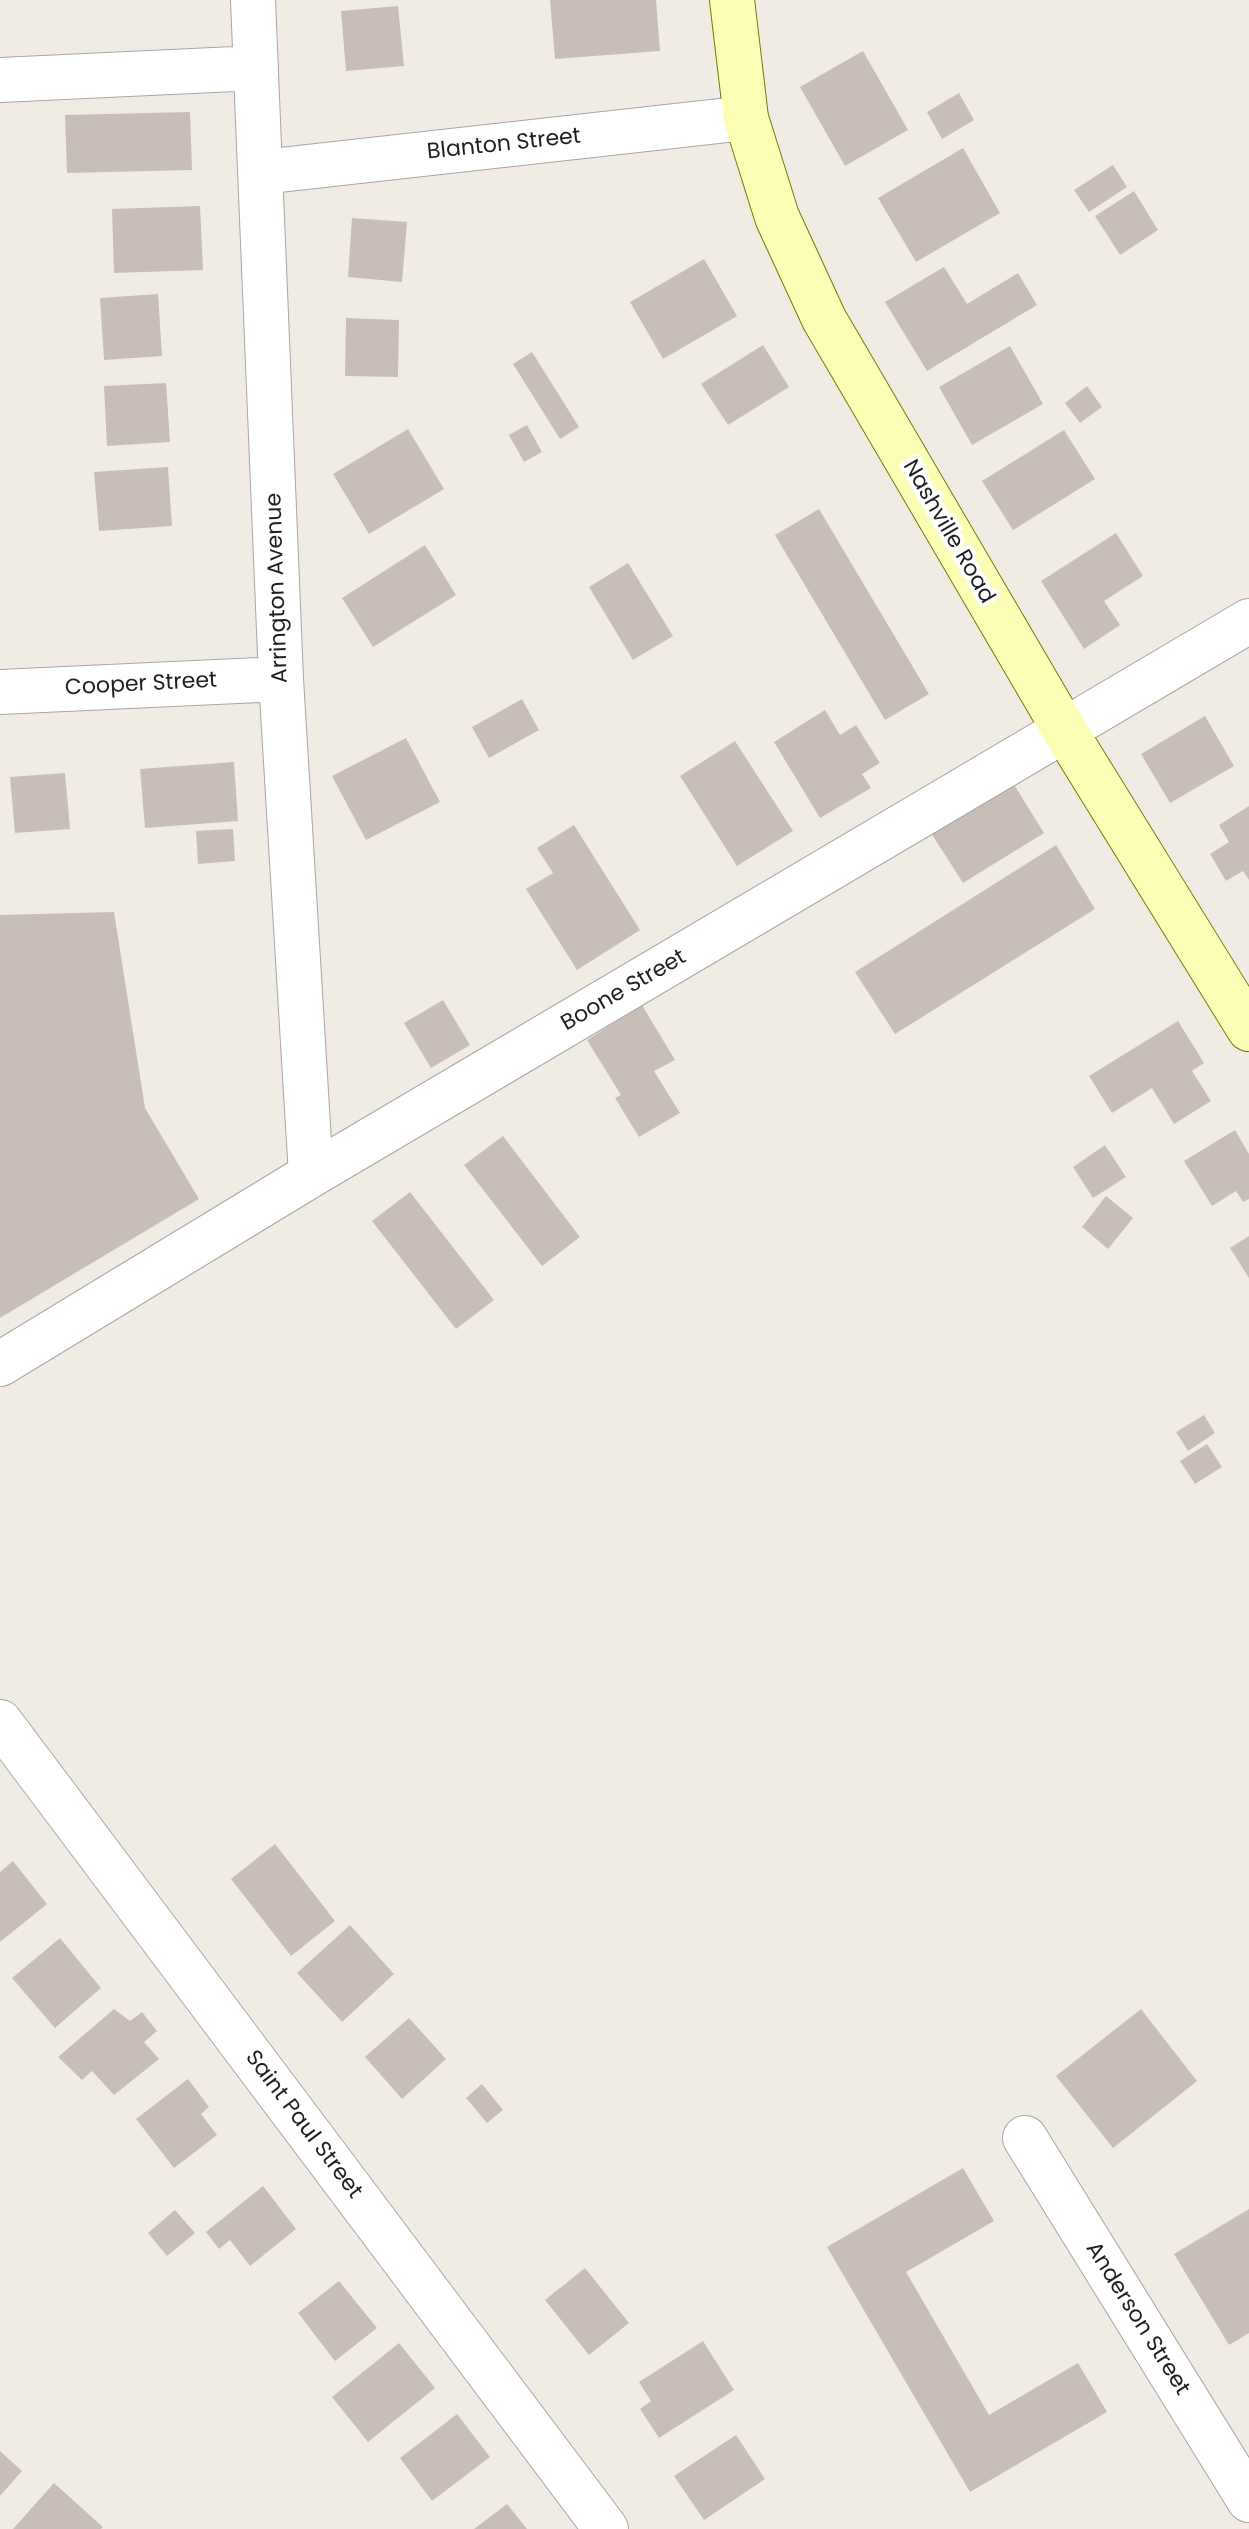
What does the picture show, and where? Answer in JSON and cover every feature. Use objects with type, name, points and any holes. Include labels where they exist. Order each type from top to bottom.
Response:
[{"type":"main road","name":"Nashville Road","points":[[732,0],[746,118],[777,217],[824,319],[1065,731],[1249,1029]]},
{"type":"street","name":"Arrington Avenue","points":[[253,0],[281,679],[311,1175]]},
{"type":"street","points":[[0,80],[256,68]]},
{"type":"street","name":"Blanton Street","points":[[262,172],[746,118]]},
{"type":"street","name":"Boone Street","points":[[0,1364],[311,1175],[1249,621]]},
{"type":"street","name":"Cooper Street","points":[[0,692],[281,679]]},
{"type":"street","name":"Saint Paul Street","points":[[0,1722],[606,2529]]},
{"type":"street","name":"Anderson Street","points":[[1025,2138],[1249,2500]]},
{"type":"building","points":[[550,0],[656,0],[660,51],[555,59]]},
{"type":"building","points":[[398,6],[404,66],[346,71],[341,11]]},
{"type":"building","points":[[863,51],[908,130],[845,166],[800,87]]},
{"type":"building","points":[[959,93],[974,120],[942,139],[927,112]]},
{"type":"building","points":[[190,112],[192,170],[67,173],[65,115]]},
{"type":"building","points":[[963,148],[1000,213],[916,262],[878,198]]},
{"type":"building","points":[[1113,165],[1127,187],[1089,212],[1074,190]]},
{"type":"building","points":[[1134,191],[1158,230],[1120,255],[1095,216]]},
{"type":"building","points":[[200,206],[203,270],[114,273],[112,209]]},
{"type":"building","points":[[352,218],[407,222],[402,282],[348,277]]},
{"type":"building","points":[[704,259],[737,316],[663,359],[630,302]]},
{"type":"building","points":[[944,267],[967,304],[1018,273],[1037,305],[927,371],[885,302]]},
{"type":"building","points":[[158,294],[162,356],[104,360],[100,298]]},
{"type":"building","points":[[346,318],[399,320],[398,377],[345,376]]},
{"type":"building","points":[[763,345],[789,387],[728,425],[701,384]]},
{"type":"building","points":[[1010,346],[1043,404],[972,445],[939,387]]},
{"type":"building","points":[[532,352],[579,427],[560,439],[513,364]]},
{"type":"building","points":[[166,383],[170,442],[107,446],[104,386]]},
{"type":"building","points":[[1087,386],[1102,407],[1080,423],[1065,403]]},
{"type":"building","points":[[527,425],[542,452],[524,462],[509,435]]},
{"type":"building","points":[[408,429],[444,489],[369,534],[333,474]]},
{"type":"building","points":[[1064,430],[1095,479],[1013,530],[982,481]]},
{"type":"building","points":[[168,467],[172,526],[99,531],[94,472]]},
{"type":"building","points":[[819,509],[929,694],[885,720],[775,535]]},
{"type":"building","points":[[1116,533],[1143,576],[1104,601],[1120,625],[1084,649],[1041,581]]},
{"type":"building","points":[[425,545],[456,595],[373,647],[342,598]]},
{"type":"building","points":[[628,563],[673,636],[633,660],[589,587]]},
{"type":"building","points":[[522,699],[539,730],[489,758],[472,727]]},
{"type":"building","points":[[825,710],[840,735],[856,725],[880,763],[862,774],[871,788],[820,818],[774,742]]},
{"type":"building","points":[[1205,716],[1234,766],[1170,803],[1141,754]]},
{"type":"building","points":[[406,738],[440,802],[366,840],[332,776]]},
{"type":"building","points":[[735,741],[793,831],[737,866],[680,776]]},
{"type":"building","points":[[234,762],[238,821],[145,828],[140,769]]},
{"type":"building","points":[[65,773],[70,829],[15,833],[10,777]]},
{"type":"building","points":[[1013,783],[1044,833],[963,883],[931,833]]},
{"type":"building","points":[[1249,806],[1249,880],[1243,871],[1226,881],[1210,854],[1229,842],[1219,825]]},
{"type":"building","points":[[574,825],[640,930],[577,970],[526,889],[553,873],[537,848]]},
{"type":"building","points":[[233,829],[235,861],[198,864],[196,831]]},
{"type":"building","points":[[1056,845],[1095,909],[895,1034],[855,972]]},
{"type":"building","points":[[114,912],[145,1108],[199,1199],[0,1318],[0,915]]},
{"type":"building","points":[[443,1000],[470,1045],[431,1068],[404,1023]]},
{"type":"building","points":[[642,1005],[675,1060],[654,1071],[680,1113],[639,1137],[615,1098],[621,1095],[587,1040]]},
{"type":"building","points":[[1178,1021],[1204,1063],[1192,1071],[1211,1101],[1174,1124],[1152,1088],[1112,1113],[1089,1076]]},
{"type":"building","points":[[1235,1130],[1249,1154],[1249,1199],[1243,1202],[1236,1191],[1212,1206],[1184,1161]]},
{"type":"building","points":[[503,1136],[580,1237],[542,1266],[464,1165]]},
{"type":"building","points":[[1105,1145],[1126,1177],[1093,1198],[1073,1167]]},
{"type":"building","points":[[410,1192],[494,1300],[456,1329],[372,1221]]},
{"type":"building","points":[[1106,1196],[1133,1218],[1108,1249],[1082,1227]]},
{"type":"building","points":[[1249,1236],[1249,1278],[1230,1248]]},
{"type":"building","points":[[1204,1415],[1215,1433],[1188,1451],[1176,1432]]},
{"type":"building","points":[[1207,1444],[1222,1467],[1195,1484],[1180,1461]]},
{"type":"building","points":[[275,1844],[335,1921],[291,1956],[231,1879]]},
{"type":"building","points":[[13,1861],[47,1904],[0,1942],[0,1872]]},
{"type":"building","points":[[350,1925],[394,1974],[342,2022],[297,1973]]},
{"type":"building","points":[[60,1938],[101,1988],[55,2028],[12,1978]]},
{"type":"building","points":[[114,2009],[130,2021],[142,2012],[157,2031],[144,2042],[159,2059],[114,2095],[92,2071],[82,2080],[58,2057]]},
{"type":"building","points":[[1141,2009],[1197,2081],[1113,2148],[1056,2076]]},
{"type":"building","points":[[409,2018],[446,2059],[402,2099],[365,2057]]},
{"type":"building","points":[[188,2079],[209,2107],[201,2114],[217,2135],[174,2168],[136,2119]]},
{"type":"building","points":[[482,2084],[503,2110],[487,2123],[466,2098]]},
{"type":"building","points":[[963,2168],[994,2221],[906,2272],[989,2415],[1078,2363],[1107,2412],[970,2492],[827,2247]]},
{"type":"building","points":[[263,2186],[296,2229],[250,2266],[230,2240],[219,2249],[206,2232]]},
{"type":"building","points":[[1249,2209],[1249,2333],[1229,2345],[1174,2254]]},
{"type":"building","points":[[175,2210],[195,2233],[167,2256],[148,2233]]},
{"type":"building","points":[[585,2268],[629,2323],[589,2355],[545,2300]]},
{"type":"building","points":[[339,2281],[377,2328],[335,2361],[298,2313]]},
{"type":"building","points":[[703,2341],[734,2390],[659,2438],[640,2409],[651,2401],[639,2382]]},
{"type":"building","points":[[399,2343],[435,2388],[368,2442],[332,2397]]},
{"type":"building","points":[[457,2414],[490,2457],[432,2501],[400,2458]]},
{"type":"building","points":[[736,2435],[765,2479],[704,2520],[674,2476]]},
{"type":"building","points":[[0,2451],[22,2471],[0,2496]]},
{"type":"building","points":[[54,2483],[103,2527],[13,2529]]},
{"type":"building","points":[[507,2504],[527,2529],[474,2529]]}]
